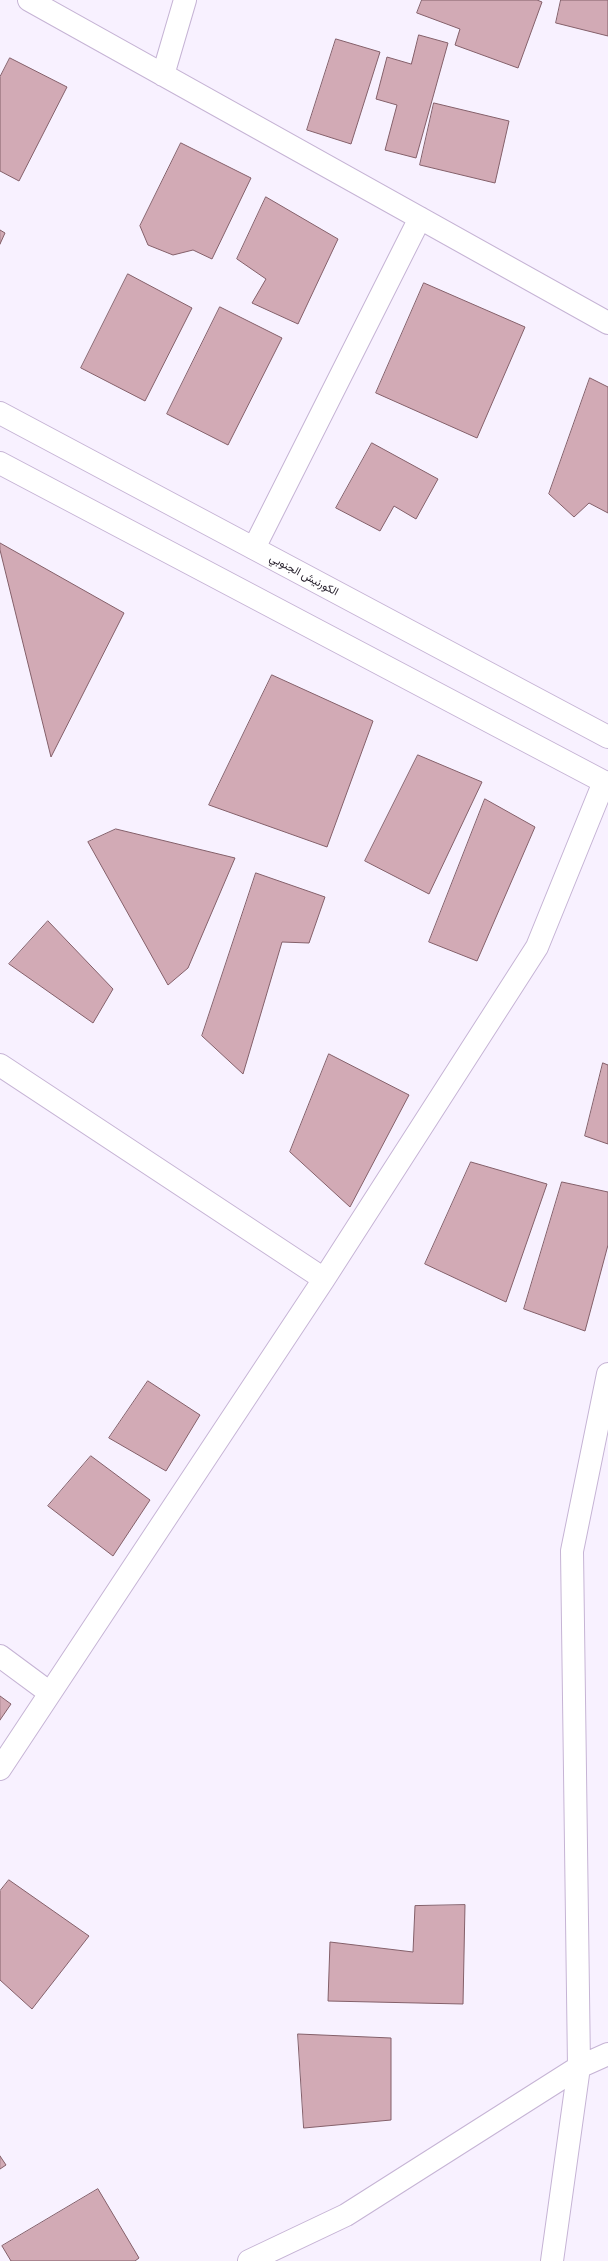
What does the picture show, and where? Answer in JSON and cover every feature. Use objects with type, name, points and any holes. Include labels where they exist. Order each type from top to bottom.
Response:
[{"type":"street","points":[[29,0],[608,323]]},
{"type":"street","points":[[163,75],[185,0]]},
{"type":"street","points":[[254,548],[420,218]]},
{"type":"street","name":"الكورنيش الجنوبي","points":[[0,413],[608,737]]},
{"type":"street","points":[[0,463],[606,783],[537,947],[324,1279],[0,1768]]},
{"type":"street","points":[[0,1065],[324,1279]]},
{"type":"street","points":[[552,2261],[579,2068],[572,1551],[608,1374]]},
{"type":"street","points":[[0,1656],[50,1693]]},
{"type":"street","points":[[249,2261],[346,2215],[579,2068],[608,2054]]},
{"type":"building","points":[[422,0],[537,0],[542,2],[518,68],[455,45],[460,29],[417,13]]},
{"type":"building","points":[[561,0],[608,0],[608,36],[556,23]]},
{"type":"building","points":[[419,35],[448,43],[416,158],[385,150],[397,105],[376,99],[387,57],[411,64]]},
{"type":"building","points":[[336,39],[380,52],[351,144],[307,130]]},
{"type":"building","points":[[10,58],[67,87],[19,181],[0,171],[0,77]]},
{"type":"building","points":[[434,103],[509,121],[495,183],[420,165]]},
{"type":"building","points":[[181,143],[251,178],[212,259],[193,250],[173,255],[148,245],[140,226]]},
{"type":"building","points":[[266,197],[338,239],[298,324],[252,303],[266,279],[237,259]]},
{"type":"building","points":[[0,230],[5,233],[0,244]]},
{"type":"building","points":[[128,274],[192,308],[145,401],[81,368]]},
{"type":"building","points":[[424,283],[525,327],[477,438],[376,393]]},
{"type":"building","points":[[220,307],[282,338],[228,445],[167,414]]},
{"type":"building","points":[[590,378],[608,387],[608,513],[589,503],[574,517],[549,494]]},
{"type":"building","points":[[372,443],[438,479],[416,519],[394,506],[380,531],[336,508]]},
{"type":"building","points":[[0,543],[124,613],[51,757],[0,550]]},
{"type":"building","points":[[272,675],[373,721],[327,847],[209,805]]},
{"type":"building","points":[[418,755],[482,782],[429,894],[365,861]]},
{"type":"building","points":[[485,799],[535,827],[477,961],[429,942]]},
{"type":"building","points":[[116,829],[235,858],[188,968],[168,985],[88,842]]},
{"type":"building","points":[[256,873],[325,897],[309,943],[282,942],[243,1074],[202,1036]]},
{"type":"building","points":[[48,921],[113,989],[93,1023],[9,964]]},
{"type":"building","points":[[329,1054],[409,1095],[350,1207],[290,1152]]},
{"type":"building","points":[[603,1063],[608,1065],[608,1144],[585,1136]]},
{"type":"building","points":[[471,1162],[547,1184],[506,1302],[425,1264]]},
{"type":"building","points":[[562,1182],[608,1192],[608,1245],[585,1331],[524,1309]]},
{"type":"building","points":[[148,1381],[200,1415],[166,1471],[109,1438]]},
{"type":"building","points":[[91,1456],[150,1500],[113,1556],[48,1506]]},
{"type":"building","points":[[0,1696],[11,1704],[0,1720]]},
{"type":"building","points":[[9,1880],[89,1936],[32,2009],[0,1980],[0,1891]]},
{"type":"building","points":[[465,1905],[463,2004],[328,2001],[330,1942],[413,1952],[415,1906]]},
{"type":"building","points":[[298,2034],[391,2038],[391,2120],[304,2128]]},
{"type":"building","points":[[0,2156],[6,2165],[0,2169]]},
{"type":"building","points":[[98,2189],[139,2258],[135,2261],[11,2261],[2,2246]]}]
